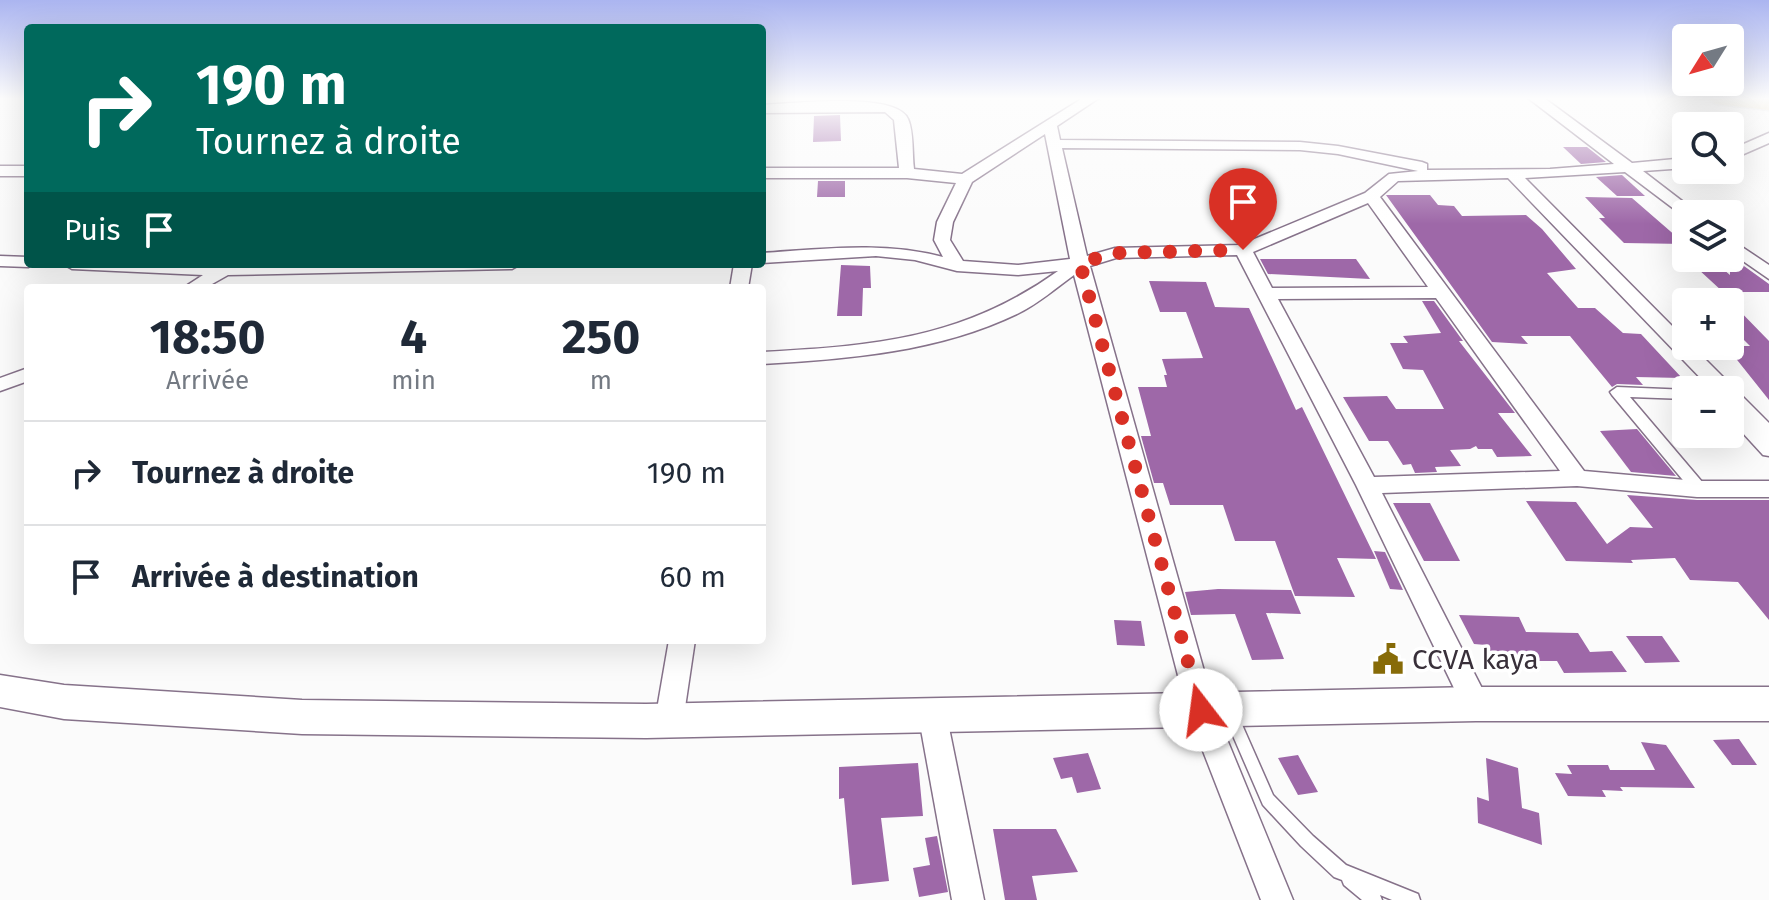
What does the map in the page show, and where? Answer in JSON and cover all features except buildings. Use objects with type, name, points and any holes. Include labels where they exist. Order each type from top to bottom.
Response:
[{"type":"main road","points":[[0,691],[64,702],[302,717],[669,721],[932,713],[1476,704],[1764,711]]},
{"type":"street","points":[[903,140],[907,173]]},
{"type":"street","points":[[766,173],[907,173],[965,179],[1042,140]]},
{"type":"street","points":[[1053,140],[1080,263],[1215,710],[1277,900]]},
{"type":"street","points":[[1165,140],[1338,150],[1451,173]]},
{"type":"street","points":[[1593,140],[1673,200]]},
{"type":"street","points":[[1744,149],[1763,140]]},
{"type":"street","points":[[766,258],[876,251],[916,255],[957,266],[1018,270],[1080,263],[1115,253],[1243,250],[1371,196],[1394,177],[1451,173],[1514,176],[1672,165]]},
{"type":"street","points":[[0,171],[24,171]]},
{"type":"street","points":[[1514,176],[1710,376]]},
{"type":"street","points":[[957,266],[942,240],[945,222],[965,179]]},
{"type":"street","points":[[1371,196],[1577,478]]},
{"type":"street","points":[[1243,250],[1367,485],[1476,704]]},
{"type":"street","points":[[1744,255],[1769,274]]},
{"type":"street","points":[[0,261],[24,262]]},
{"type":"street","points":[[766,358],[894,347],[949,333],[1014,308],[1080,263]]},
{"type":"street","points":[[198,284],[224,268]]},
{"type":"street","points":[[1266,294],[1440,292]]},
{"type":"street","points":[[0,385],[24,376]]},
{"type":"street","points":[[1672,394],[1617,392],[1697,489]]},
{"type":"street","points":[[1744,410],[1769,436]]},
{"type":"street","points":[[1744,425],[1769,451]]},
{"type":"street","points":[[1367,485],[1577,478],[1697,489],[1769,488]]},
{"type":"street","points":[[669,721],[681,644]]},
{"type":"street","points":[[932,713],[968,900]]},
{"type":"lane","points":[[1215,710],[1268,800],[1374,900]]},
{"type":"lane","points":[[1340,871],[1412,900]]},
{"type":"place","name":"CCVA kaya","points":[[1388,659]]},
{"type":"route","points":[[1201,710],[1080,263],[1115,253],[1243,250]]}]
